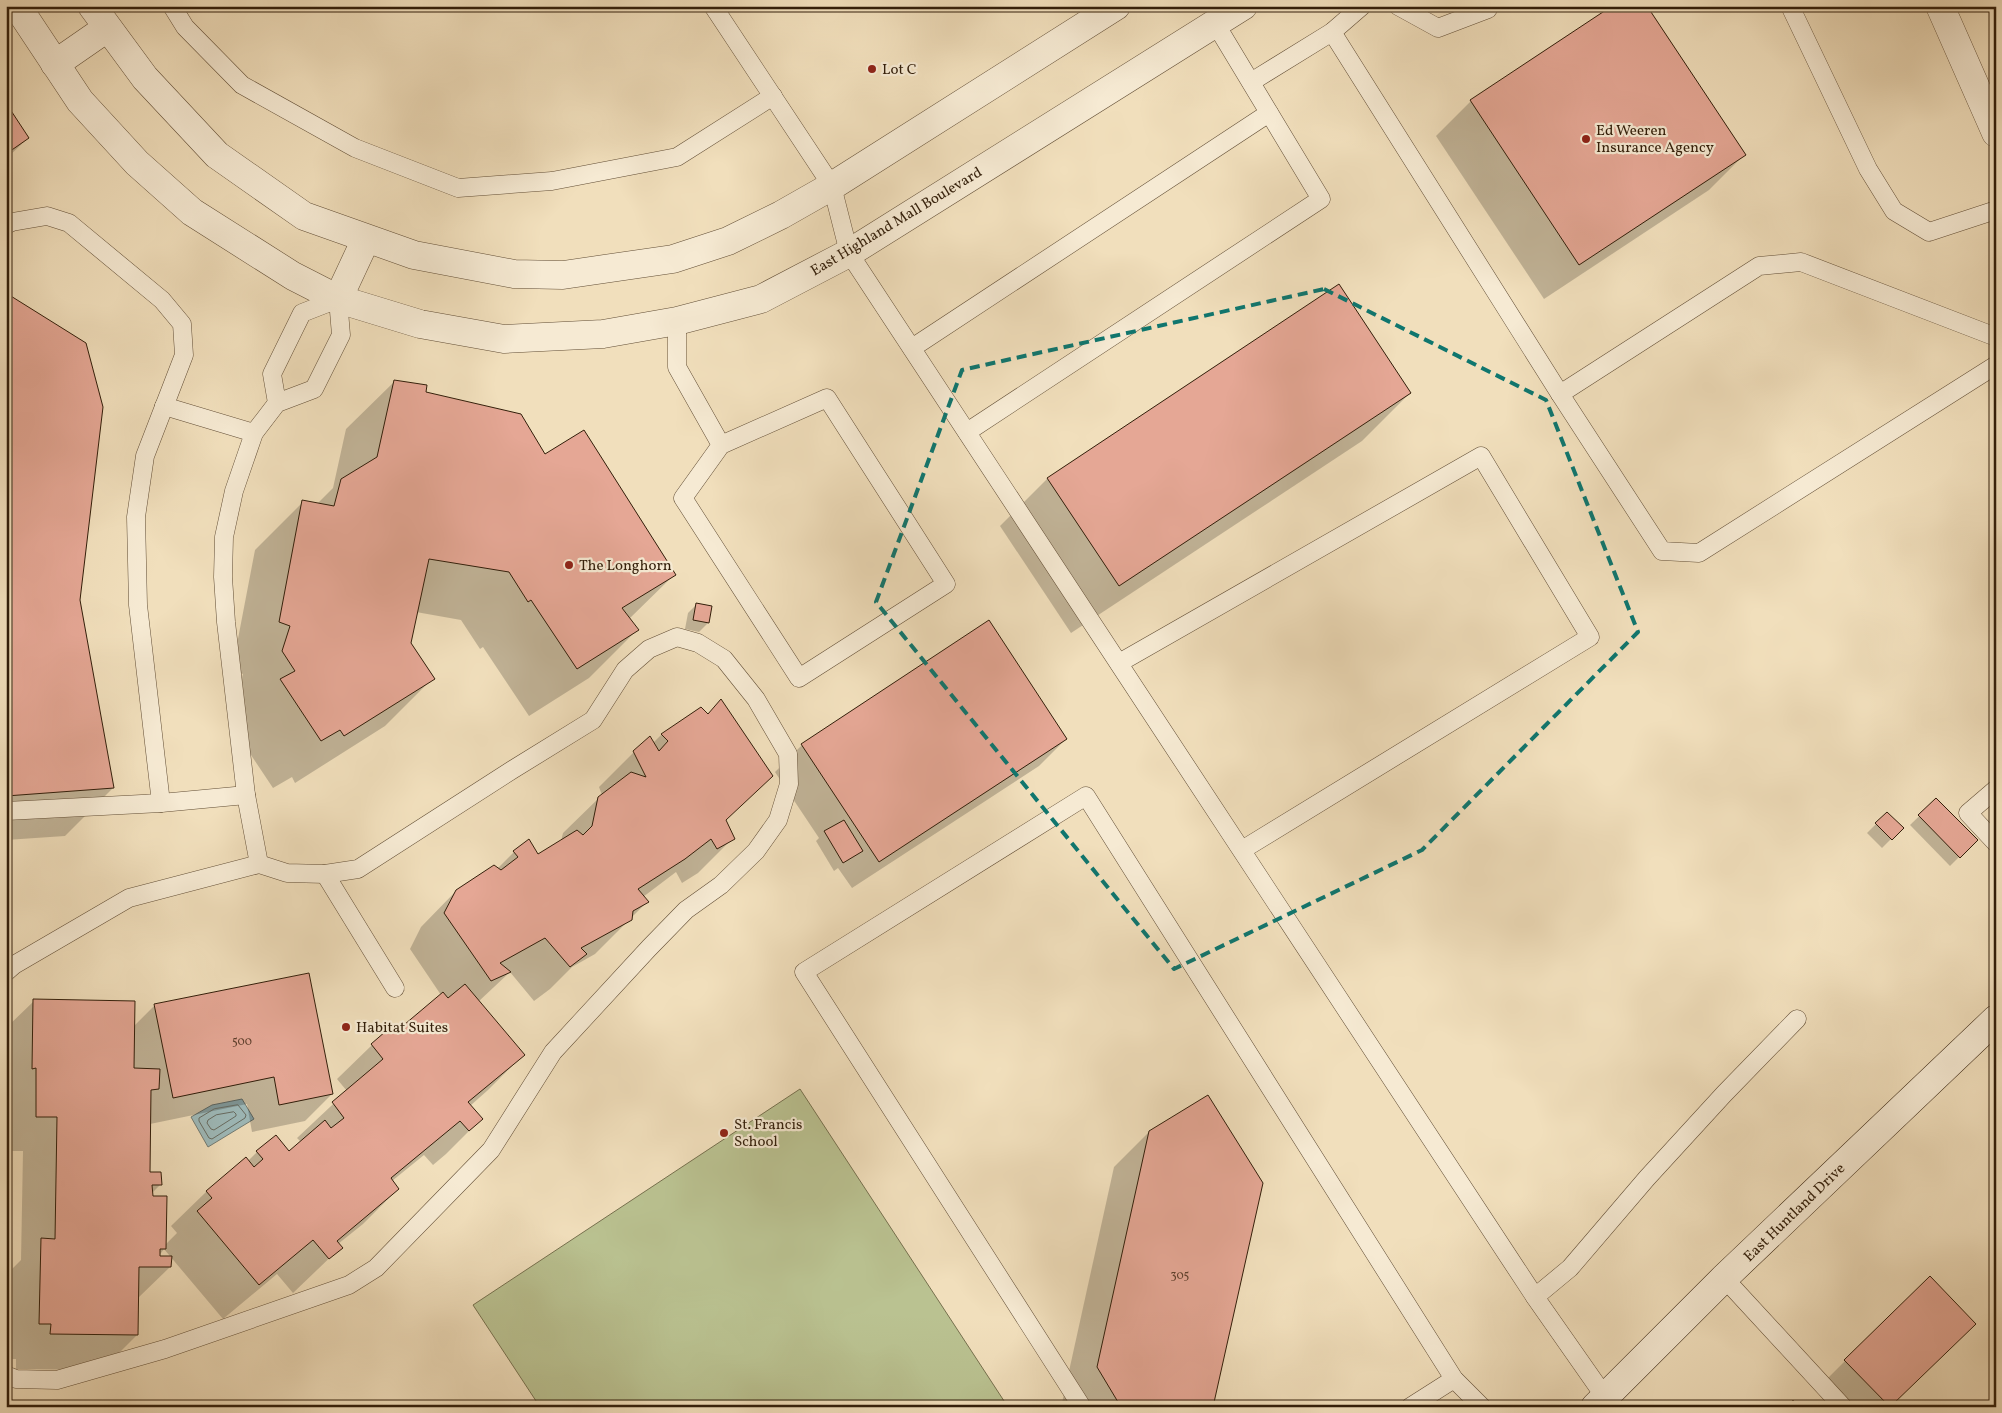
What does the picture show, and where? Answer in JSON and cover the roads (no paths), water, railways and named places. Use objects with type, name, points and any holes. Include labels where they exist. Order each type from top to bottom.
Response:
[{"type":"street","name":"East Highland Mall Boulevard","points":[[17,6],[80,101],[136,163],[192,212],[293,276],[338,299],[420,324],[504,339],[604,334],[676,322],[761,299],[849,253],[1242,6]]},
{"type":"street","points":[[92,6],[145,78],[217,155],[304,216],[414,255],[514,274],[564,275],[673,259],[728,241],[781,215],[832,186],[1116,6]]},
{"type":"street","points":[[1940,6],[1996,133]]},
{"type":"street","points":[[55,64],[107,28]]},
{"type":"street","points":[[338,299],[366,239]]},
{"type":"street","name":"East Huntland Drive","points":[[1600,1402],[1724,1278],[1996,1019]]},
{"type":"lane","points":[[172,6],[185,27],[242,84],[355,148],[458,188],[552,181],[676,157],[773,96]]},
{"type":"lane","points":[[713,6],[832,186],[849,253],[1535,1297],[1600,1402]]},
{"type":"lane","points":[[1251,82],[1332,32],[1362,6]]},
{"type":"lane","points":[[1398,6],[1438,28],[1488,9]]},
{"type":"lane","points":[[1790,6],[1868,169],[1894,210],[1928,232],[1996,210]]},
{"type":"lane","points":[[966,432],[1320,199],[1215,24]]},
{"type":"lane","points":[[1332,32],[1560,394],[1662,551],[1699,553],[1996,365]]},
{"type":"lane","points":[[912,348],[1269,113]]},
{"type":"lane","points":[[6,226],[12,222],[47,216],[69,223],[162,300],[182,324],[184,355],[144,456],[136,517],[138,605],[161,803]]},
{"type":"lane","points":[[1560,394],[1759,266],[1800,262],[1996,337]]},
{"type":"lane","points":[[259,864],[246,795],[236,715],[223,577],[224,537],[234,492],[254,433],[277,403],[314,389],[341,336],[338,299],[302,313],[272,374],[277,403]]},
{"type":"lane","points":[[676,322],[677,367],[721,445]]},
{"type":"lane","points":[[827,398],[946,584],[799,678],[683,498],[721,445],[827,398]]},
{"type":"lane","points":[[164,406],[254,433]]},
{"type":"lane","points":[[1119,663],[1481,456],[1590,637],[1242,850]]},
{"type":"lane","points":[[6,972],[14,965],[129,898],[259,864],[287,873],[325,874],[358,869],[593,720],[625,670],[649,649],[677,638],[698,643],[724,659],[756,699],[788,754],[788,784],[778,820],[756,852],[721,885],[686,910],[648,948],[553,1052],[491,1150],[376,1268],[349,1286],[165,1349],[66,1378],[57,1380],[16,1379],[6,1374]]},
{"type":"lane","points":[[1996,789],[1968,813],[1996,843]]},
{"type":"lane","points":[[6,811],[161,803],[246,795]]},
{"type":"lane","points":[[1082,1407],[804,972],[1086,796],[1454,1379],[1482,1407]]},
{"type":"lane","points":[[325,874],[395,988]]},
{"type":"lane","points":[[1535,1297],[1570,1268],[1647,1178],[1724,1094],[1797,1019]]},
{"type":"lane","points":[[1724,1278],[1843,1407]]},
{"type":"lane","points":[[1410,1407],[1454,1379]]},
{"type":"water","points":[[242,1099],[254,1119],[208,1147],[191,1117],[212,1105]]},
{"type":"place","name":"Lot C","points":[[872,69]]},
{"type":"place","name":"Ed Weeren Insurance Agency","points":[[1586,139]]},
{"type":"place","name":"The Longhorn","points":[[569,565]]},
{"type":"place","name":"Habitat Suites","points":[[346,1027]]},
{"type":"place","name":"St. Francis School","points":[[724,1133]]}]
